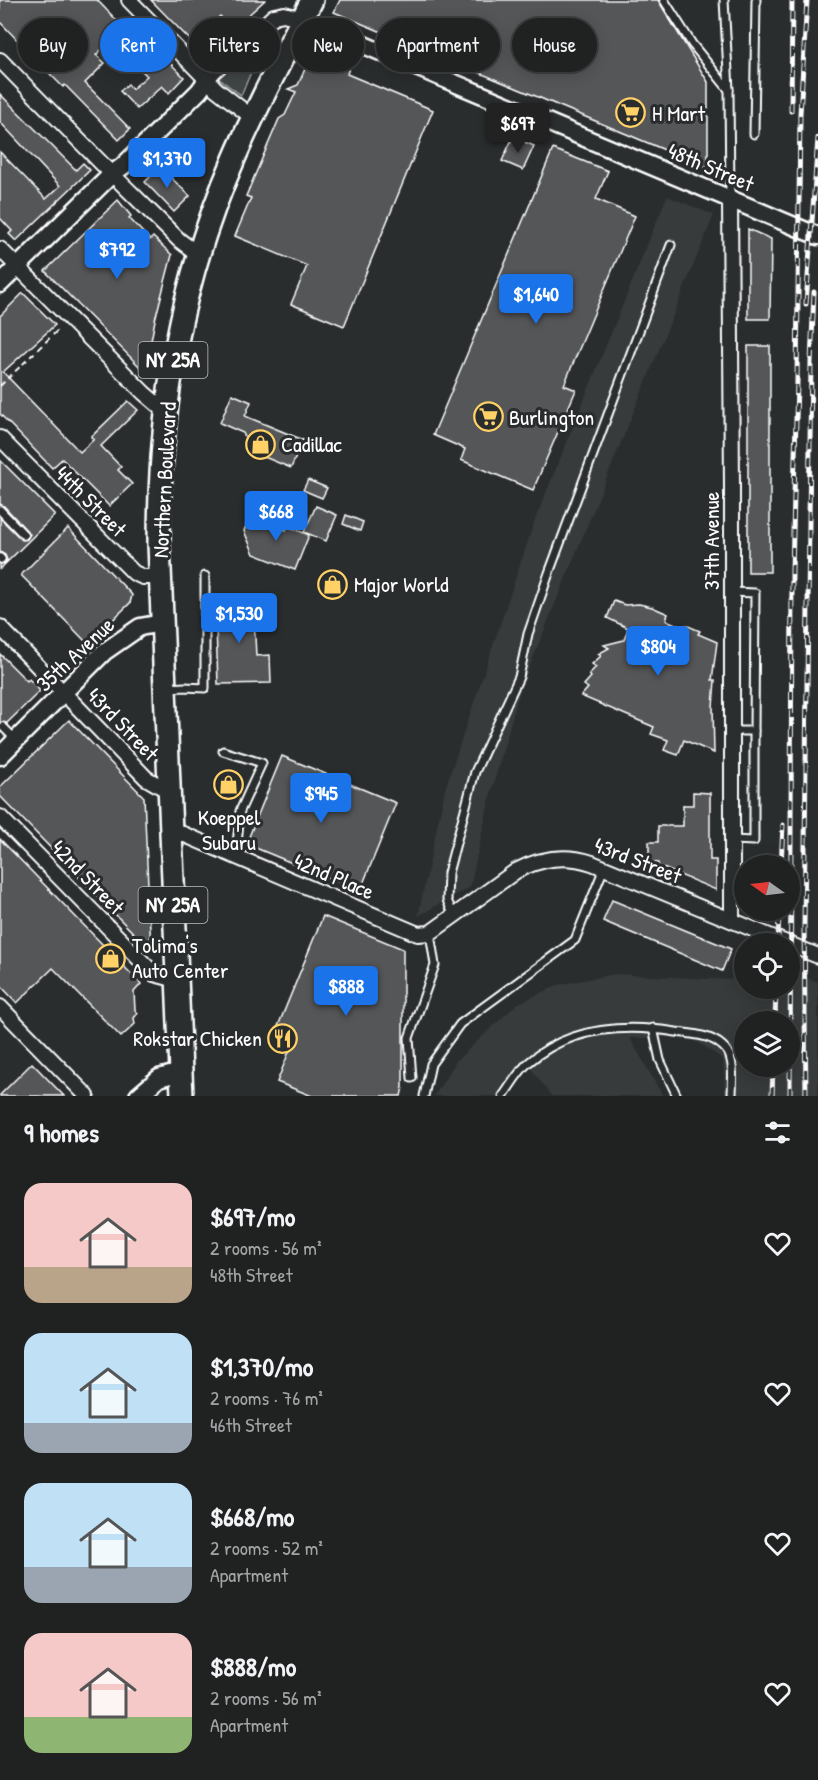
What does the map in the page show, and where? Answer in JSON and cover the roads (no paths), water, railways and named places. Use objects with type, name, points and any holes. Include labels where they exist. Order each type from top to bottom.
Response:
[{"type":"main road","name":"Northern Boulevard","points":[[182,1096],[160,577],[159,502],[165,411],[175,344],[199,255],[225,179],[308,5]]},
{"type":"street","points":[[129,0],[207,80],[253,118]]},
{"type":"street","points":[[0,284],[199,91],[214,71],[274,16],[308,5]]},
{"type":"street","name":"48th Street","points":[[308,5],[321,28],[818,236]]},
{"type":"street","points":[[0,60],[179,240],[199,255]]},
{"type":"street","name":"37th Avenue","points":[[730,200],[732,920]]},
{"type":"street","points":[[0,249],[149,398],[165,411]]},
{"type":"street","name":"44th Street","points":[[0,438],[35,466],[134,573],[143,577],[160,577]]},
{"type":"street","name":"35th Avenue","points":[[0,756],[92,663],[124,636],[140,627],[162,623]]},
{"type":"street","name":"43rd Street","points":[[0,627],[146,778],[170,792]]},
{"type":"street","name":"42nd Street","points":[[0,818],[154,974],[177,980]]},
{"type":"street","name":"42nd Place","points":[[171,829],[412,932],[430,933]]},
{"type":"street","name":"43rd Street","points":[[450,918],[516,871],[540,860],[569,857],[584,860],[763,933]]},
{"type":"street","points":[[430,933],[450,918]]},
{"type":"street","name":"43rd Street","points":[[800,949],[818,956]]},
{"type":"street","points":[[0,1007],[87,1096]]},
{"type":"street","points":[[138,1096],[159,1078],[181,1072]]},
{"type":"lane","points":[[664,0],[692,44],[729,90]]},
{"type":"lane","points":[[724,0],[729,90],[730,200]]},
{"type":"lane","points":[[754,134],[756,0]]},
{"type":"lane","points":[[450,918],[447,900],[448,873],[475,772],[519,677],[528,634],[549,573],[672,245]]},
{"type":"lane","points":[[0,510],[24,535]]},
{"type":"lane","points":[[165,688],[205,688],[205,576]]},
{"type":"lane","points":[[732,592],[755,592],[754,841],[732,840]]},
{"type":"lane","points":[[3,727],[17,740]]},
{"type":"lane","points":[[732,731],[754,731]]},
{"type":"lane","points":[[223,751],[262,763],[240,810],[236,857]]},
{"type":"lane","points":[[424,1096],[431,1065],[460,1024],[575,940],[604,868]]},
{"type":"lane","points":[[412,1078],[409,1038],[435,965],[430,933]]},
{"type":"lane","points":[[503,1096],[527,1064],[563,1041],[602,1030],[627,1027],[653,1028],[713,1039],[728,1052],[731,1060],[732,1096]]},
{"type":"lane","points":[[653,1028],[660,1060],[677,1096]]},
{"type":"railway","points":[[791,111],[792,0]]},
{"type":"railway","points":[[790,1096],[792,571],[800,114],[807,0]]},
{"type":"railway","points":[[806,304],[818,138]]},
{"type":"railway","points":[[806,1096],[804,927],[811,362],[814,292]]},
{"type":"railway","points":[[782,855],[783,825]]},
{"type":"railway","points":[[778,933],[779,921]]},
{"type":"railway","points":[[775,1011],[776,999]]},
{"type":"railway","points":[[772,1096],[773,1077]]},
{"type":"place","name":"H Mart","points":[[631,113]]},
{"type":"place","name":"Burlington","points":[[488,417]]},
{"type":"place","name":"Cadillac","points":[[260,444]]},
{"type":"place","name":"Major World","points":[[333,584]]},
{"type":"place","name":"Koeppel Subaru","points":[[229,785]]},
{"type":"place","name":"Tolima's Auto Center","points":[[111,958]]},
{"type":"place","name":"Rokstar Chicken","points":[[283,1038]]}]
